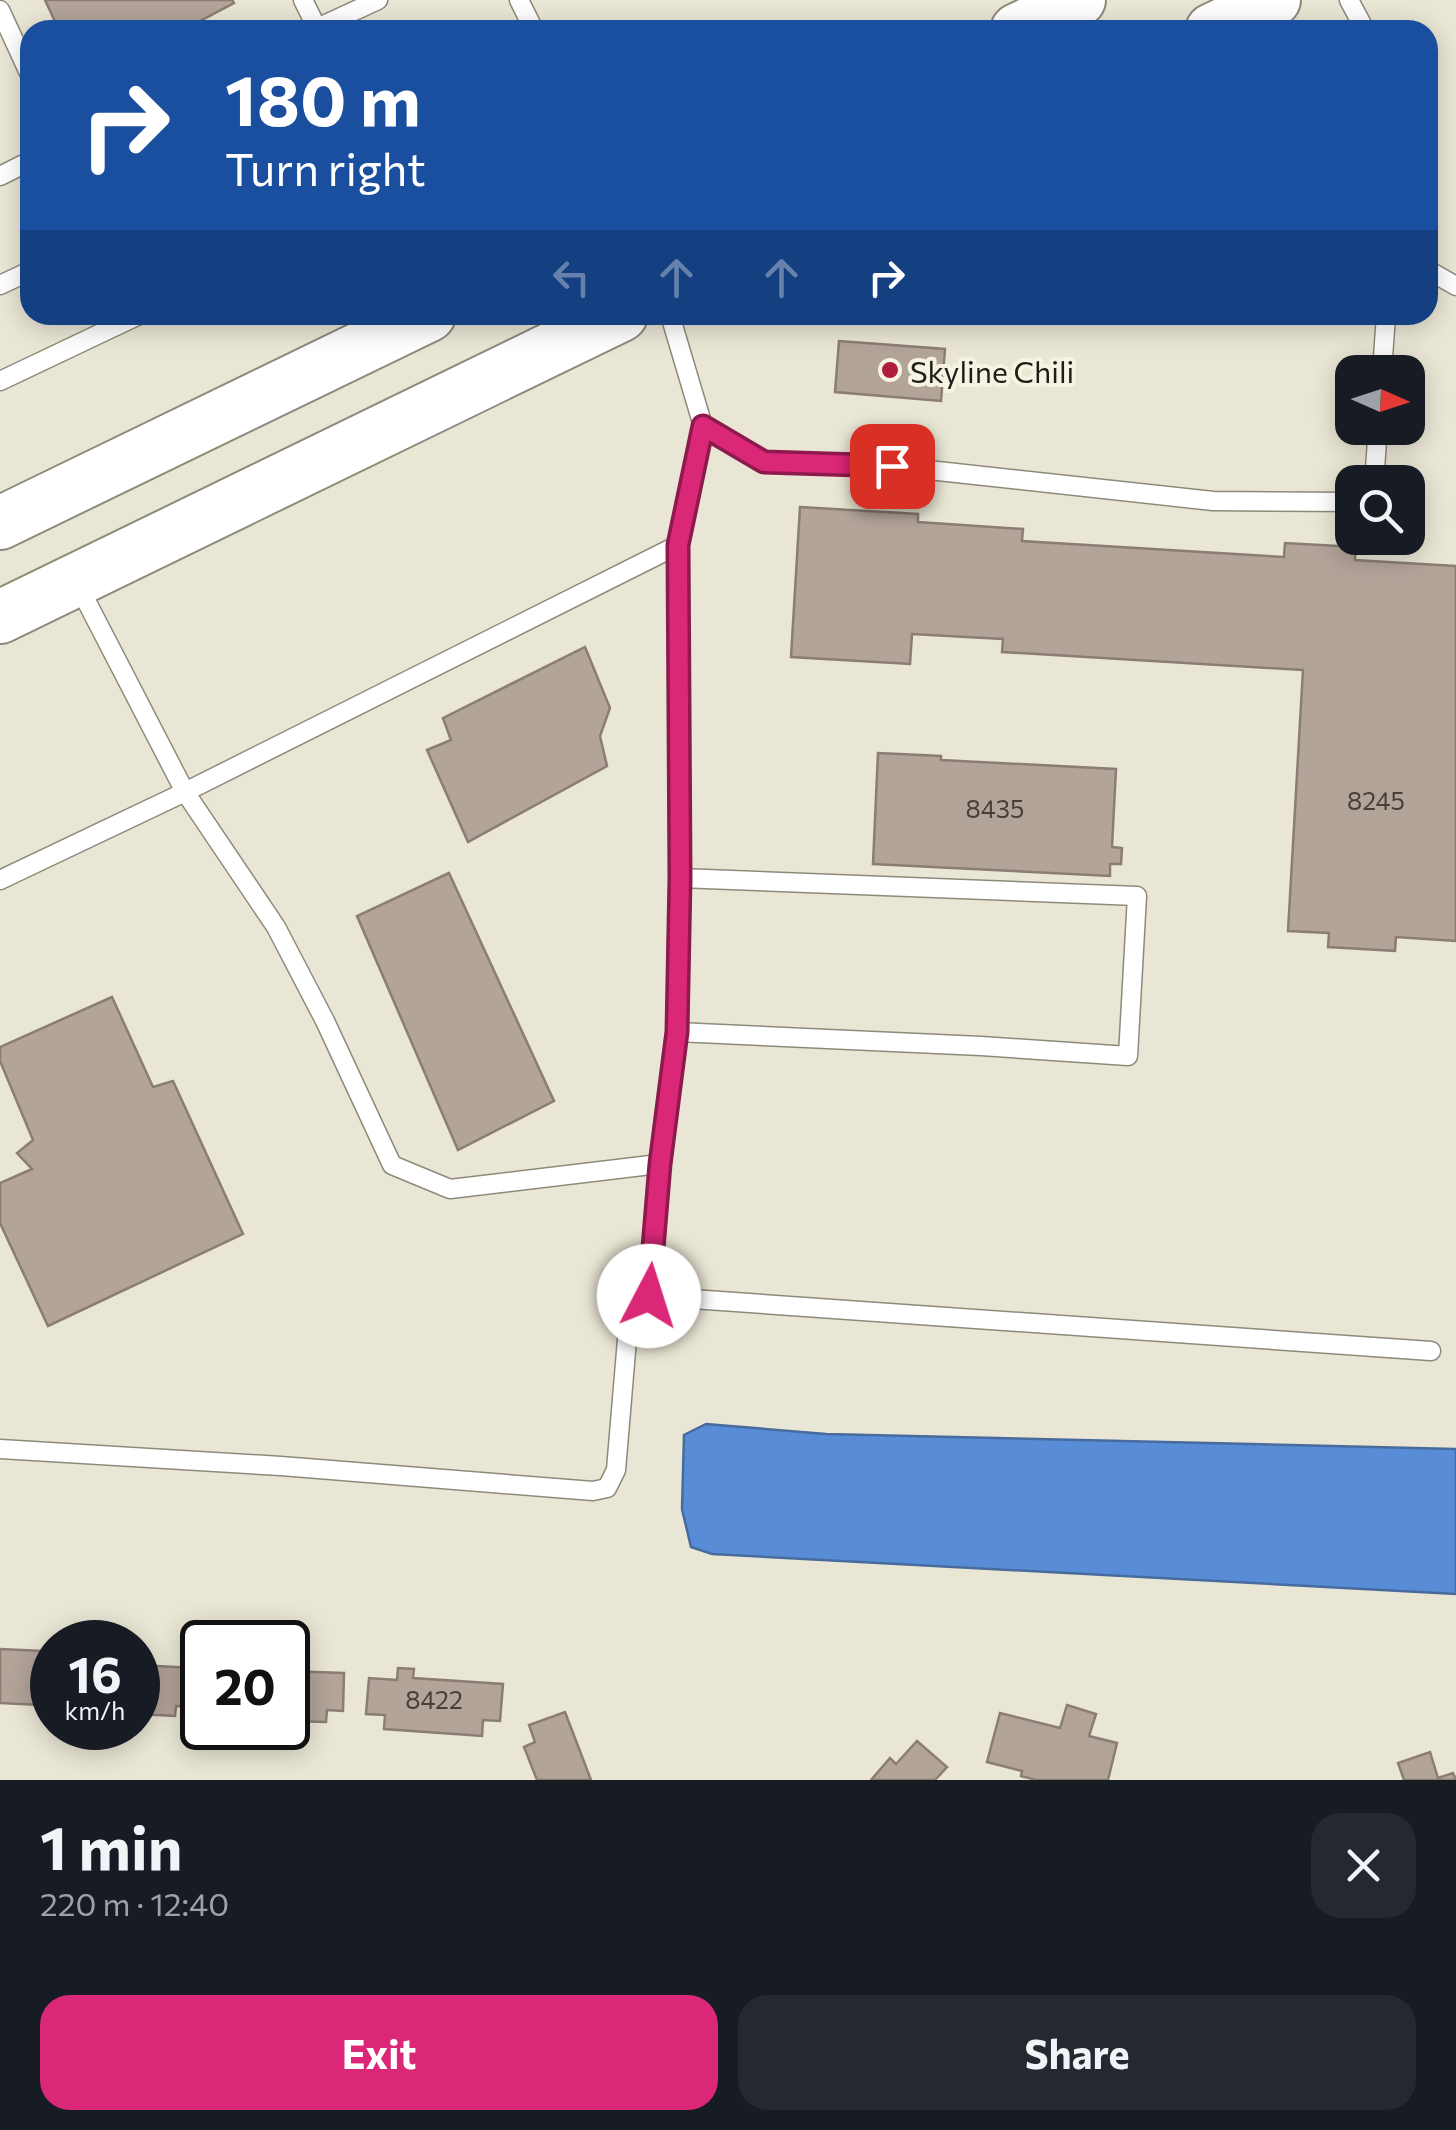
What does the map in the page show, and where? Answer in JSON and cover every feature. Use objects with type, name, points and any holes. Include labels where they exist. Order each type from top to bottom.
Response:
[{"type":"main road","points":[[1038,20],[1079,0]]},
{"type":"main road","points":[[1233,20],[1274,0]]},
{"type":"main road","points":[[0,523],[407,325]]},
{"type":"main road","points":[[0,617],[600,325]]},
{"type":"lane","points":[[335,20],[378,0]]},
{"type":"lane","points":[[0,10],[20,53]]},
{"type":"lane","points":[[0,381],[118,325]]},
{"type":"lane","points":[[649,1296],[677,1032],[678,545],[703,426],[673,325]]},
{"type":"lane","points":[[1383,355],[1385,325]]},
{"type":"lane","points":[[703,426],[764,462],[892,466],[1212,501],[1335,502]]},
{"type":"lane","points":[[0,880],[185,792],[678,545]]},
{"type":"lane","points":[[76,580],[185,792],[276,927],[392,1166],[450,1188],[660,1164]]},
{"type":"lane","points":[[677,1032],[1128,1056],[1137,896],[680,878]]},
{"type":"lane","points":[[0,1449],[593,1491],[606,1488],[616,1470],[630,1304],[649,1296],[1431,1351]]},
{"type":"water","points":[[706,1424],[826,1434],[1456,1449],[1456,1594],[712,1554],[691,1547],[682,1509],[684,1435]]},
{"type":"building","points":[[45,0],[234,3],[202,20],[54,20]]},
{"type":"building","points":[[839,341],[945,349],[941,401],[835,392]]},
{"type":"building","points":[[800,507],[918,514],[918,522],[1023,529],[1022,541],[1284,557],[1285,543],[1335,546],[1335,555],[1355,555],[1355,560],[1456,566],[1456,941],[1396,937],[1395,951],[1328,947],[1329,933],[1288,931],[1303,670],[1002,652],[1003,639],[912,634],[910,664],[791,657]]},
{"type":"building","points":[[585,647],[610,708],[600,736],[607,766],[468,842],[427,750],[451,740],[443,718]]},
{"type":"building","points":[[878,753],[1116,769],[1112,847],[1122,848],[1121,864],[1110,864],[1110,876],[873,864]]},
{"type":"building","points":[[449,873],[554,1101],[458,1150],[357,916]]},
{"type":"building","points":[[112,997],[153,1087],[173,1081],[243,1234],[48,1326],[0,1223],[0,1183],[32,1169],[17,1153],[33,1140],[0,1061],[0,1047]]},
{"type":"building","points":[[0,1649],[30,1650],[30,1705],[0,1703]]},
{"type":"building","points":[[160,1666],[180,1667],[180,1706],[176,1706],[175,1716],[160,1715]]},
{"type":"building","points":[[398,1668],[414,1669],[413,1678],[503,1684],[500,1721],[483,1720],[482,1736],[384,1729],[385,1715],[366,1714],[369,1678],[397,1680]]},
{"type":"building","points":[[310,1672],[344,1673],[343,1711],[327,1710],[326,1722],[310,1722]]},
{"type":"building","points":[[1067,1705],[1096,1714],[1089,1736],[1117,1743],[1108,1780],[1036,1780],[1021,1776],[1022,1771],[987,1762],[1000,1713],[1060,1728]]},
{"type":"building","points":[[565,1712],[591,1780],[537,1780],[524,1747],[535,1742],[529,1725]]},
{"type":"building","points":[[917,1741],[947,1767],[935,1780],[871,1780],[890,1758],[896,1764]]},
{"type":"building","points":[[1430,1752],[1438,1778],[1453,1773],[1456,1780],[1404,1780],[1398,1763]]},
{"type":"place","name":"Skyline Chili","points":[[890,370]]},
{"type":"route","points":[[649,1296],[677,1032],[678,545],[703,426],[764,462],[892,466]]}]
